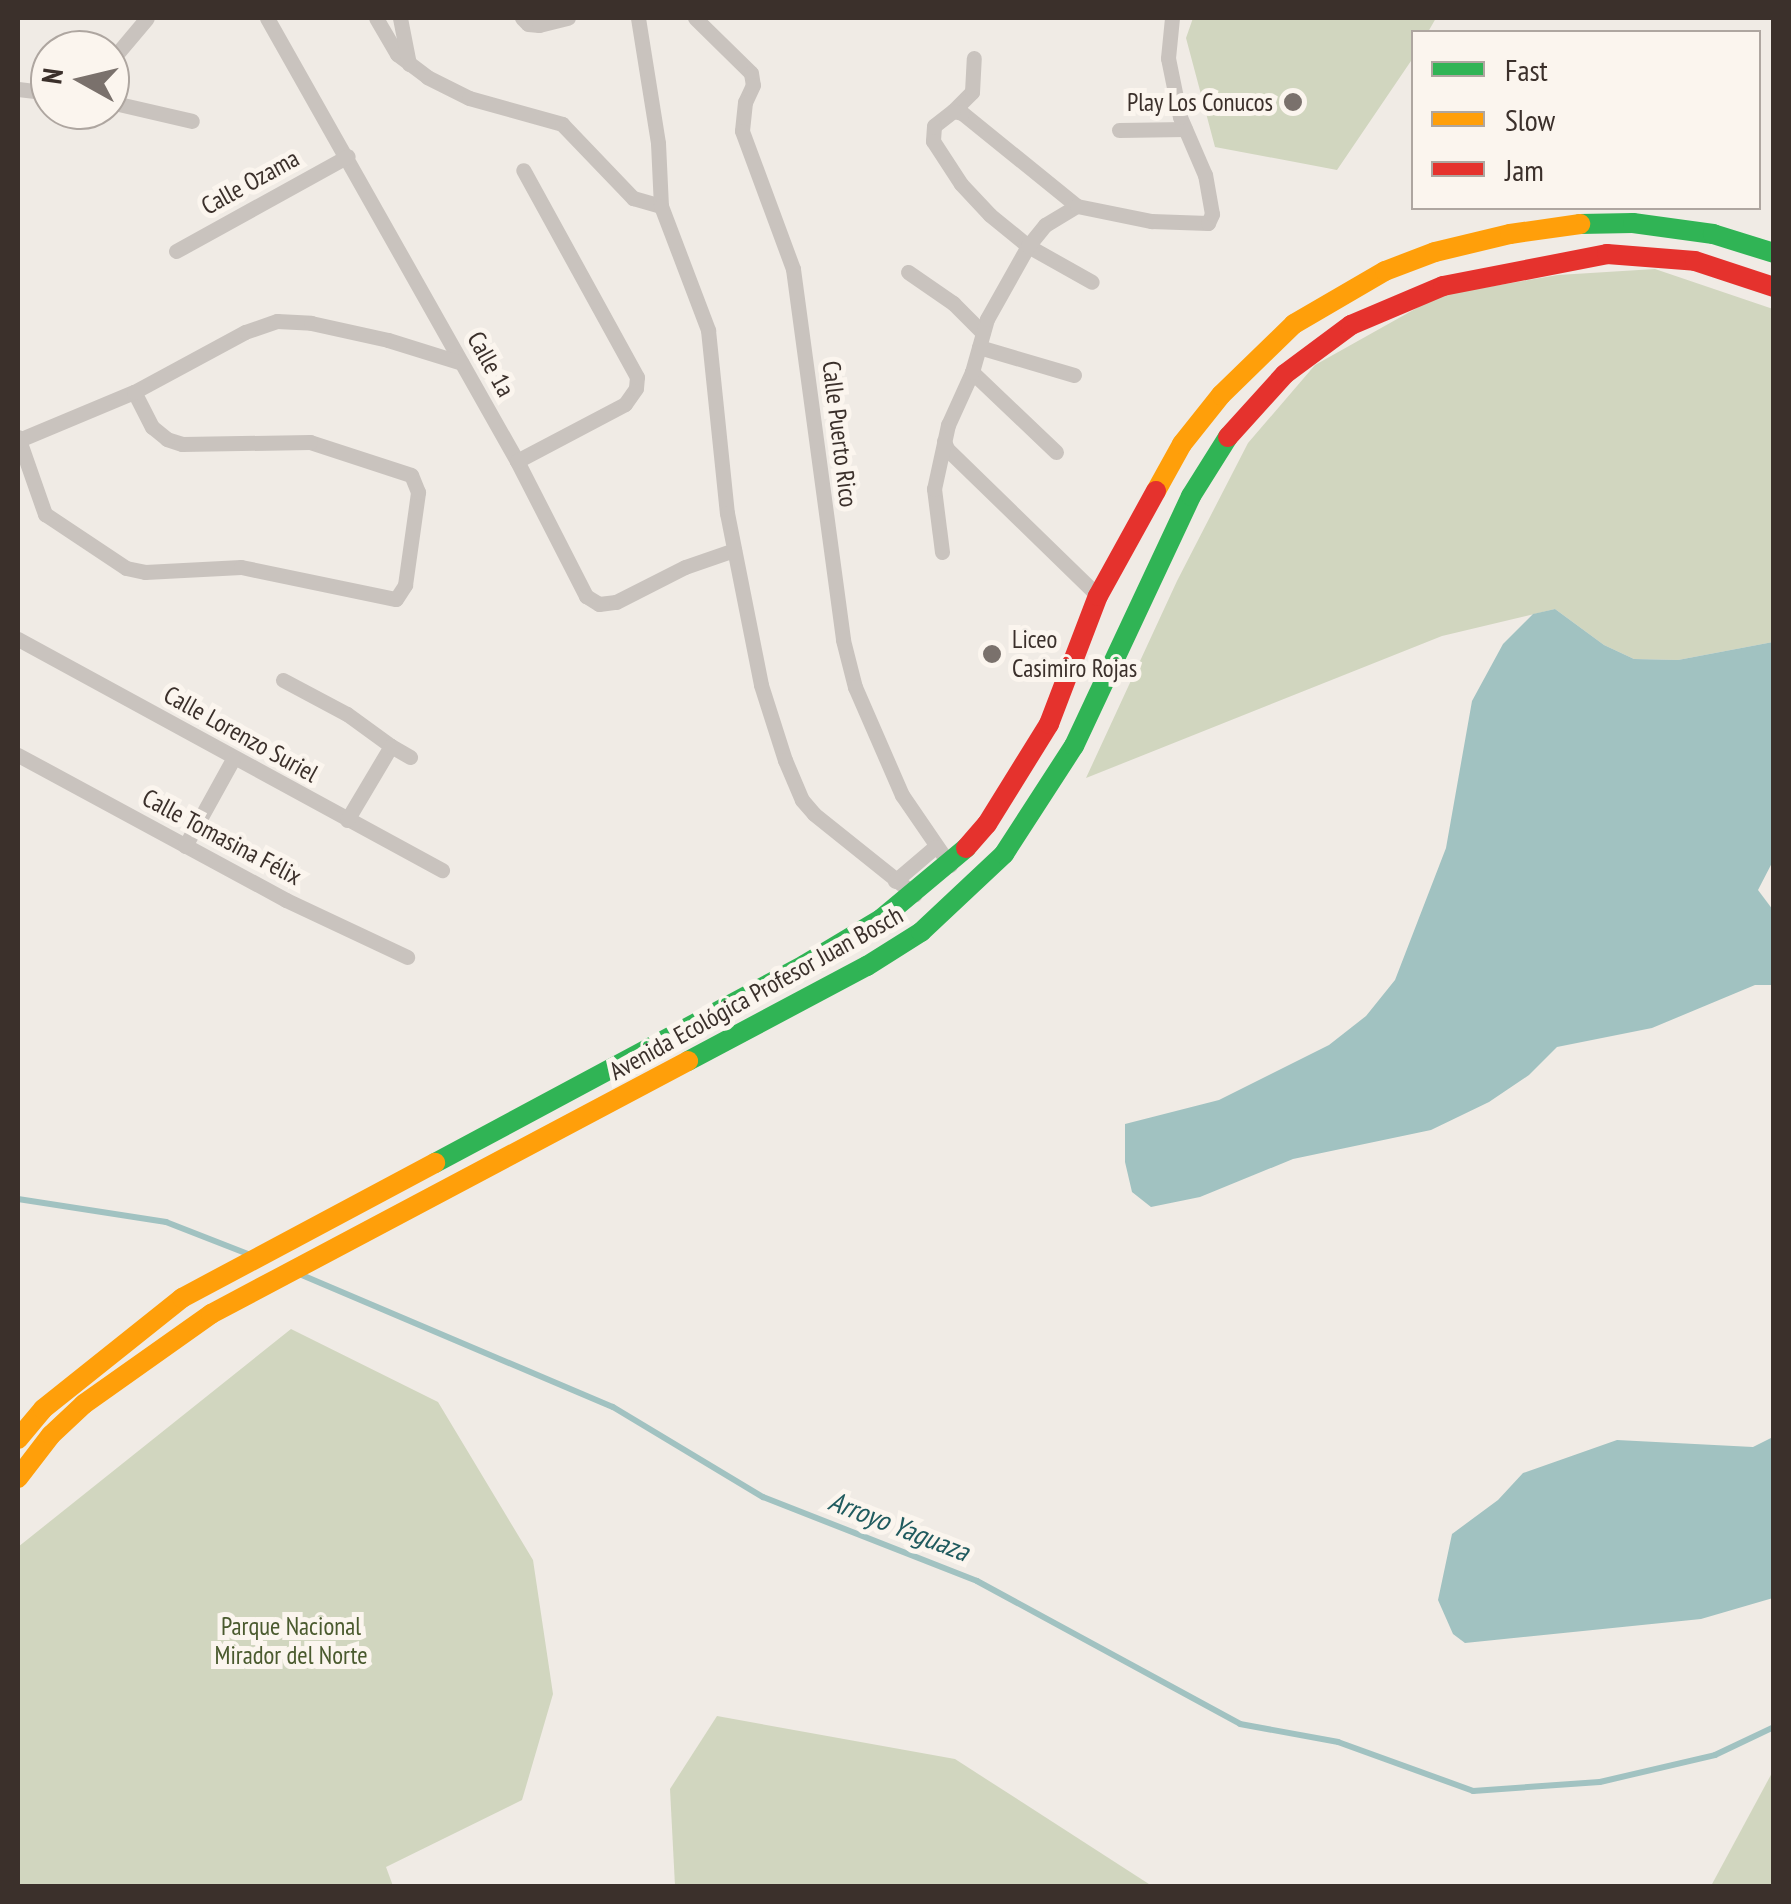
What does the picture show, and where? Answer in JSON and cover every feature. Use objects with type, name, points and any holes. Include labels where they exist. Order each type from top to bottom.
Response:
[{"type":"street","points":[[130,38],[147,18]]},
{"type":"street","name":"Calle 1a","points":[[266,18],[348,156],[517,461],[580,587],[599,604],[628,598],[685,567],[734,550]]},
{"type":"street","points":[[376,18],[396,54],[408,64],[469,98],[562,124],[633,198],[661,206]]},
{"type":"street","points":[[400,18],[408,64]]},
{"type":"street","points":[[522,18],[539,26],[568,18]]},
{"type":"street","points":[[638,18],[658,144],[661,206],[713,351],[734,550],[762,685],[793,782],[821,822],[914,895]]},
{"type":"street","name":"Calle Puerto Rico","points":[[695,18],[751,73],[753,84],[745,102],[742,131],[793,269],[843,640],[877,740],[902,796],[950,865]]},
{"type":"street","points":[[953,111],[962,113],[1077,206],[1151,220],[1208,223],[1212,214],[1205,175],[1185,129],[1168,58],[1172,18]]},
{"type":"street","points":[[974,58],[972,92],[934,126],[933,142],[961,184],[1028,246],[1092,282]]},
{"type":"street","points":[[130,107],[192,121]]},
{"type":"street","points":[[1119,130],[1185,129]]},
{"type":"street","name":"Calle Ozama","points":[[176,251],[348,156]]},
{"type":"street","points":[[517,461],[625,404],[636,388],[637,377],[523,170]]},
{"type":"street","points":[[942,552],[934,489],[944,441],[981,340],[1028,246],[1045,225],[1077,206]]},
{"type":"street","name":"Avenida Ecológica Profesor Juan Bosch","points":[[18,1439],[43,1408],[182,1298],[804,965],[914,895],[950,865],[987,824],[1048,724],[1098,596],[1155,488],[1221,395],[1294,324],[1385,271],[1468,243],[1581,224],[1670,227],[1713,234],[1774,253]]},
{"type":"street","name":"Avenida Ecológica Profesor Juan Bosch","points":[[18,1478],[51,1435],[84,1404],[211,1314],[868,966],[921,932],[1004,854],[1066,760],[1190,496],[1221,445],[1285,374],[1351,325],[1442,286],[1607,254],[1695,261],[1774,287]]},
{"type":"street","points":[[908,272],[953,302],[981,340],[1074,375]]},
{"type":"street","points":[[134,392],[152,427],[167,440],[182,444],[310,442],[410,474],[418,492],[404,586],[396,599],[242,567],[145,572],[126,568],[45,514],[18,439],[134,392],[244,332],[277,321],[311,323],[388,340],[462,363]]},
{"type":"street","points":[[972,372],[1056,452]]},
{"type":"street","points":[[944,441],[947,450],[1098,596]]},
{"type":"street","name":"Calle Lorenzo Suriel","points":[[18,639],[442,870]]},
{"type":"street","points":[[283,680],[348,714],[410,757]]},
{"type":"street","points":[[347,820],[391,746]]},
{"type":"street","name":"Calle Tomasina Félix","points":[[18,755],[184,846],[407,957]]},
{"type":"street","points":[[184,846],[233,759]]},
{"type":"street","points":[[895,881],[936,847]]},
{"type":"street","points":[[452,1152],[465,1181]]},
{"type":"green space","name":"Play Los Conucos","points":[[1193,18],[1436,18],[1429,30],[1411,30],[1411,61],[1337,170],[1215,147],[1186,38]]},
{"type":"green space","points":[[1655,269],[1773,309],[1773,642],[1678,660],[1634,659],[1604,645],[1555,609],[1442,636],[1086,778],[1177,581],[1248,443],[1315,365],[1440,295],[1558,275]]},
{"type":"green space","name":"Parque Nacional Mirador del Norte","points":[[291,1329],[438,1402],[533,1560],[553,1694],[522,1800],[386,1867],[393,1886],[18,1886],[18,1547]]},
{"type":"green space","points":[[717,1716],[955,1759],[1152,1886],[675,1886],[670,1789]]},
{"type":"green space","points":[[1773,1771],[1773,1886],[1711,1886]]},
{"type":"water","points":[[1555,609],[1604,645],[1634,659],[1678,660],[1773,642],[1773,861],[1758,890],[1773,910],[1773,985],[1755,985],[1652,1028],[1557,1047],[1529,1075],[1489,1102],[1431,1130],[1293,1159],[1200,1197],[1151,1207],[1132,1192],[1125,1162],[1125,1124],[1219,1100],[1329,1045],[1366,1016],[1395,980],[1446,848],[1472,701],[1503,644],[1533,614]]},
{"type":"water","points":[[1773,1437],[1773,1598],[1701,1619],[1465,1643],[1453,1634],[1438,1600],[1452,1534],[1498,1500],[1523,1473],[1617,1440],[1753,1447]]},
{"type":"waterway","name":"Arroyo Yaguaza","points":[[18,1199],[166,1222],[248,1254]]},
{"type":"waterway","name":"Arroyo Yaguaza","points":[[297,1273],[613,1407],[763,1497],[977,1581],[1240,1724],[1338,1742],[1473,1791],[1600,1782],[1715,1755],[1774,1727]]},
{"type":"traffic: fast","points":[[1580,224],[1633,223],[1713,234],[1774,253]]},
{"type":"traffic: fast","points":[[688,1061],[867,966],[921,932],[1004,854],[1074,746],[1191,496],[1228,437]]},
{"type":"traffic: fast","points":[[435,1163],[804,965],[881,919],[966,848]]},
{"type":"traffic: slow","points":[[1156,491],[1182,444],[1221,395],[1294,324],[1385,271],[1435,252],[1510,234],[1580,224]]},
{"type":"traffic: slow","points":[[18,1478],[51,1435],[84,1404],[211,1314],[688,1061]]},
{"type":"traffic: slow","points":[[18,1439],[43,1409],[182,1298],[435,1163]]},
{"type":"traffic: jam","points":[[1228,437],[1285,374],[1351,325],[1443,286],[1607,254],[1695,261],[1774,287]]},
{"type":"traffic: jam","points":[[966,848],[987,824],[1049,724],[1098,596],[1156,491]]},
{"type":"place","name":"Play Los Conucos","points":[[1293,102]]},
{"type":"place","name":"Liceo Casimiro Rojas","points":[[992,654]]}]
